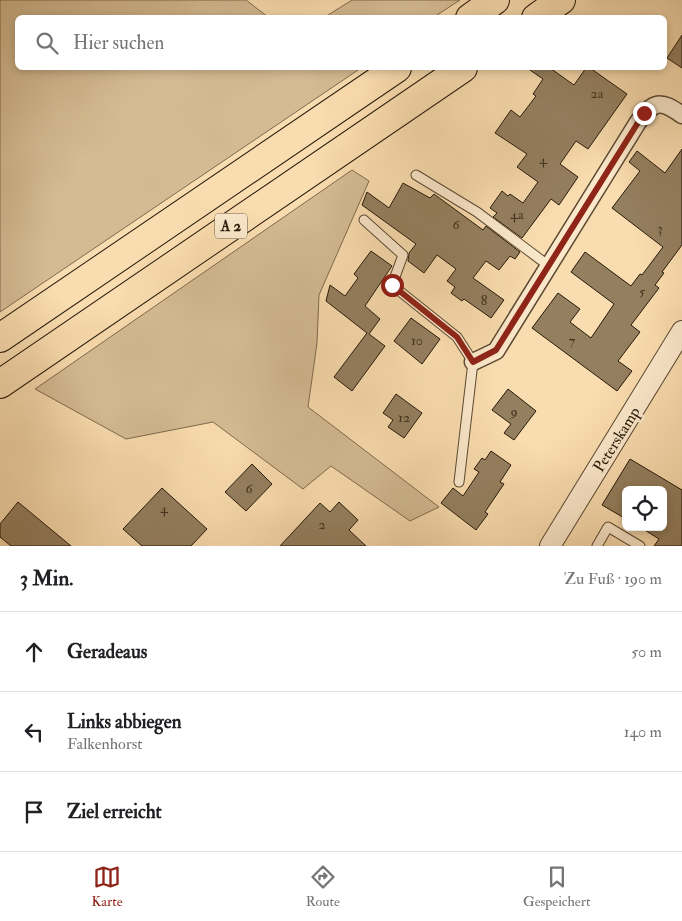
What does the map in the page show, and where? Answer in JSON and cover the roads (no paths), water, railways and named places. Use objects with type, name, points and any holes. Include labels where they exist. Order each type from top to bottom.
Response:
[{"type":"highway","points":[[474,15],[496,0]]},
{"type":"highway","points":[[540,15],[561,0]]},
{"type":"highway","name":"A 2","points":[[0,338],[394,70]]},
{"type":"highway","name":"A 2","points":[[0,384],[460,70]]},
{"type":"street","points":[[473,362],[496,350],[638,122],[650,107],[658,104],[668,105],[682,115]]},
{"type":"street","name":"Peterskamp","points":[[550,546],[682,331]]},
{"type":"lane","points":[[416,175],[477,212],[549,266]]},
{"type":"lane","points":[[364,220],[403,255],[392,285],[457,337],[473,362],[459,482]]},
{"type":"lane","points":[[597,546],[608,527],[640,546]]}]
